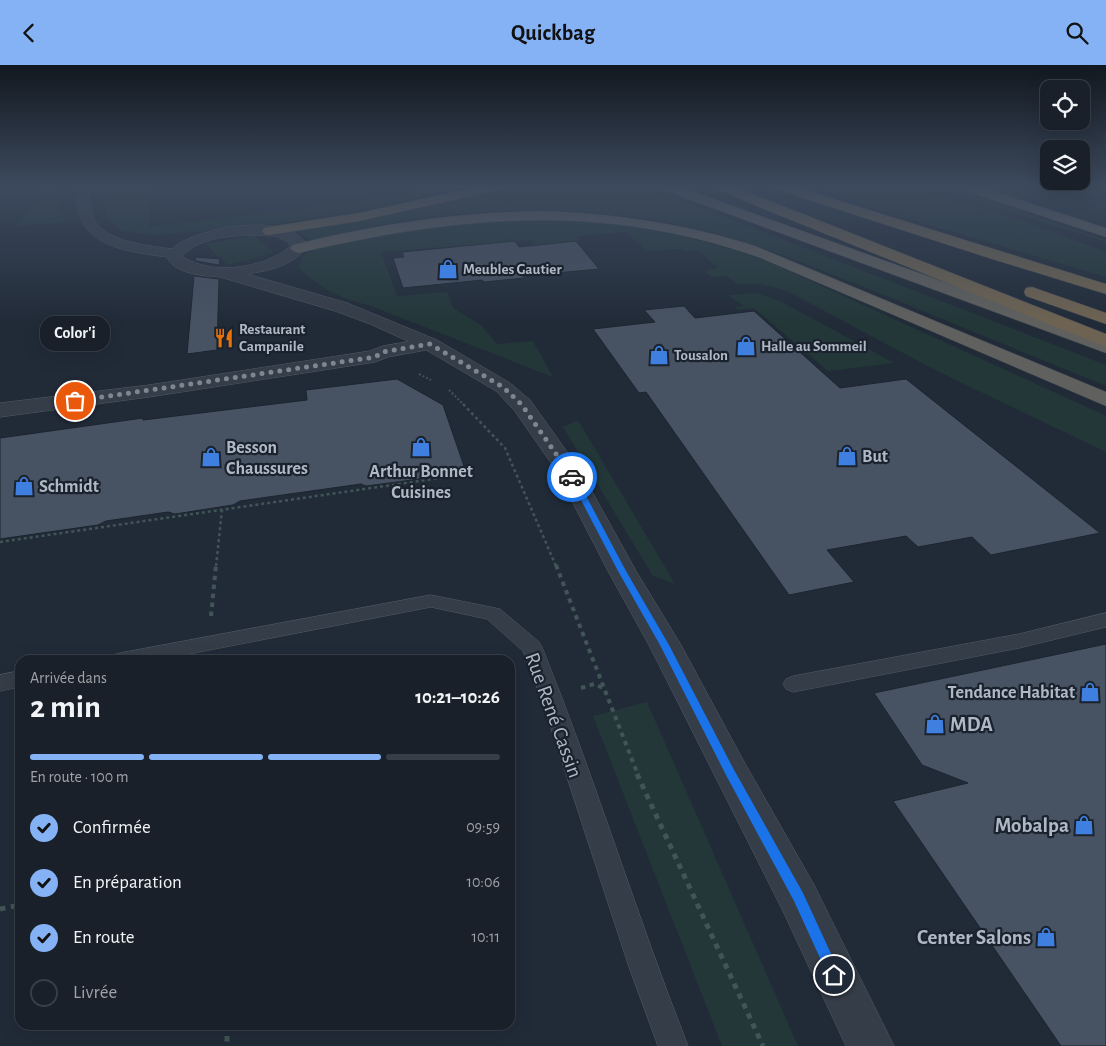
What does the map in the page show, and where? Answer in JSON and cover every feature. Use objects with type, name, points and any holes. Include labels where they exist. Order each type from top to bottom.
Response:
[{"type":"highway","points":[[292,254],[353,235],[372,232]]},
{"type":"highway","points":[[685,232],[765,255],[1106,400]]},
{"type":"highway","points":[[791,232],[1106,347]]},
{"type":"highway","points":[[831,232],[1106,341]]},
{"type":"highway","points":[[877,232],[939,258]]},
{"type":"highway","points":[[918,232],[1106,289]]},
{"type":"highway","points":[[1022,288],[1106,319]]},
{"type":"street","points":[[99,233],[150,239],[206,236],[233,232]]},
{"type":"street","points":[[272,232],[293,237],[298,242],[285,267],[294,279],[341,307]]},
{"type":"street","points":[[99,233],[113,241],[134,247],[175,254]]},
{"type":"street","points":[[206,236],[181,247],[175,254],[175,259],[180,265],[190,269],[221,272],[341,307],[376,320],[430,344],[503,387],[522,405],[568,470],[622,571],[665,645],[798,897],[870,1046]]},
{"type":"street","points":[[221,272],[257,268],[292,254]]},
{"type":"street","points":[[0,408],[149,391],[375,357],[383,352],[430,344]]},
{"type":"lane","name":"Rue René Cassin","points":[[148,655],[431,601],[493,614],[532,647],[673,1046]]},
{"type":"lane","points":[[793,684],[1019,641],[1106,620]]},
{"type":"lane","points":[[0,683],[15,680]]},
{"type":"path","points":[[412,371],[437,382]]},
{"type":"path","points":[[445,386],[505,448],[563,581],[645,794],[763,1046]]},
{"type":"path","points":[[0,543],[461,475]]},
{"type":"path","points":[[208,644],[222,510]]},
{"type":"path","points":[[580,695],[581,688],[594,684],[604,689]]},
{"type":"path","points":[[0,909],[15,906]]},
{"type":"path","points":[[227,1030],[227,1046]]},
{"type":"green space","points":[[129,232],[191,232],[157,235]]},
{"type":"green space","points":[[297,232],[350,232],[311,241]]},
{"type":"green space","points":[[403,232],[667,232],[767,261],[1106,416],[1106,452],[937,371],[785,290],[760,284],[738,284],[727,276],[712,277],[704,271],[718,268],[697,250],[647,251],[625,232],[576,236],[579,241],[535,245],[531,240],[381,252],[397,296],[447,292],[453,308],[481,325],[497,344],[533,341],[553,377],[371,306],[340,296],[324,288],[298,267],[303,255],[329,245]]},
{"type":"green space","points":[[709,232],[763,232],[1106,365],[1106,386],[809,265]]},
{"type":"green space","points":[[953,232],[1052,232],[1106,252],[1106,277]]},
{"type":"green space","points":[[1073,232],[1082,232],[1106,240],[1106,242]]},
{"type":"green space","points":[[253,235],[274,253],[228,265],[205,244]]},
{"type":"green space","points":[[757,293],[782,302],[894,363],[828,371],[754,308],[738,310],[735,307],[744,306],[728,295]]},
{"type":"green space","points":[[578,420],[675,584],[653,576],[563,427]]},
{"type":"green space","points":[[647,702],[798,1046],[722,1046],[593,716]]},
{"type":"building","points":[[515,241],[519,247],[576,241],[599,269],[523,276],[524,278],[484,282],[482,280],[403,288],[393,258],[404,257],[402,252]]},
{"type":"building","points":[[195,257],[220,259],[219,265],[196,261]]},
{"type":"building","points":[[194,276],[219,279],[217,350],[187,354]]},
{"type":"building","name":"But","points":[[684,306],[695,318],[754,311],[840,388],[906,379],[1100,533],[991,555],[972,537],[918,547],[906,536],[827,550],[854,582],[789,595],[646,392],[639,393],[593,329],[655,322],[644,310]]},
{"type":"building","points":[[397,379],[443,405],[465,469],[422,475],[419,479],[366,486],[361,484],[240,501],[233,505],[175,514],[168,512],[106,521],[98,525],[0,539],[0,438],[143,418],[143,420],[307,400],[306,390]]},
{"type":"building","points":[[1106,644],[1106,1046],[1061,1046],[893,801],[968,783],[922,765],[874,693]]},
{"type":"way so far","points":[[75,401],[375,357],[383,352],[414,345],[430,344],[503,387],[522,405],[572,477]]},
{"type":"place","name":"Meubles Gautier","points":[[448,269]]},
{"type":"place","name":"Restaurant Campanile","points":[[224,338]]},
{"type":"place","name":"Halle au Sommeil","points":[[746,346]]},
{"type":"place","name":"Tousalon","points":[[659,355]]},
{"type":"place","name":"Color'i","points":[[75,401]]},
{"type":"place","name":"Arthur Bonnet Cuisines","points":[[421,447]]},
{"type":"place","name":"But","points":[[847,456]]},
{"type":"place","name":"Besson Chaussures","points":[[211,457]]},
{"type":"place","name":"Schmidt","points":[[24,486]]},
{"type":"place","name":"Tendance Habitat","points":[[1090,692]]},
{"type":"place","name":"MDA","points":[[935,724]]},
{"type":"place","name":"Mobalpa","points":[[1084,825]]},
{"type":"place","name":"Center Salons","points":[[1046,937]]},
{"type":"route","points":[[572,477],[622,571],[665,645],[798,897],[834,975]]}]
